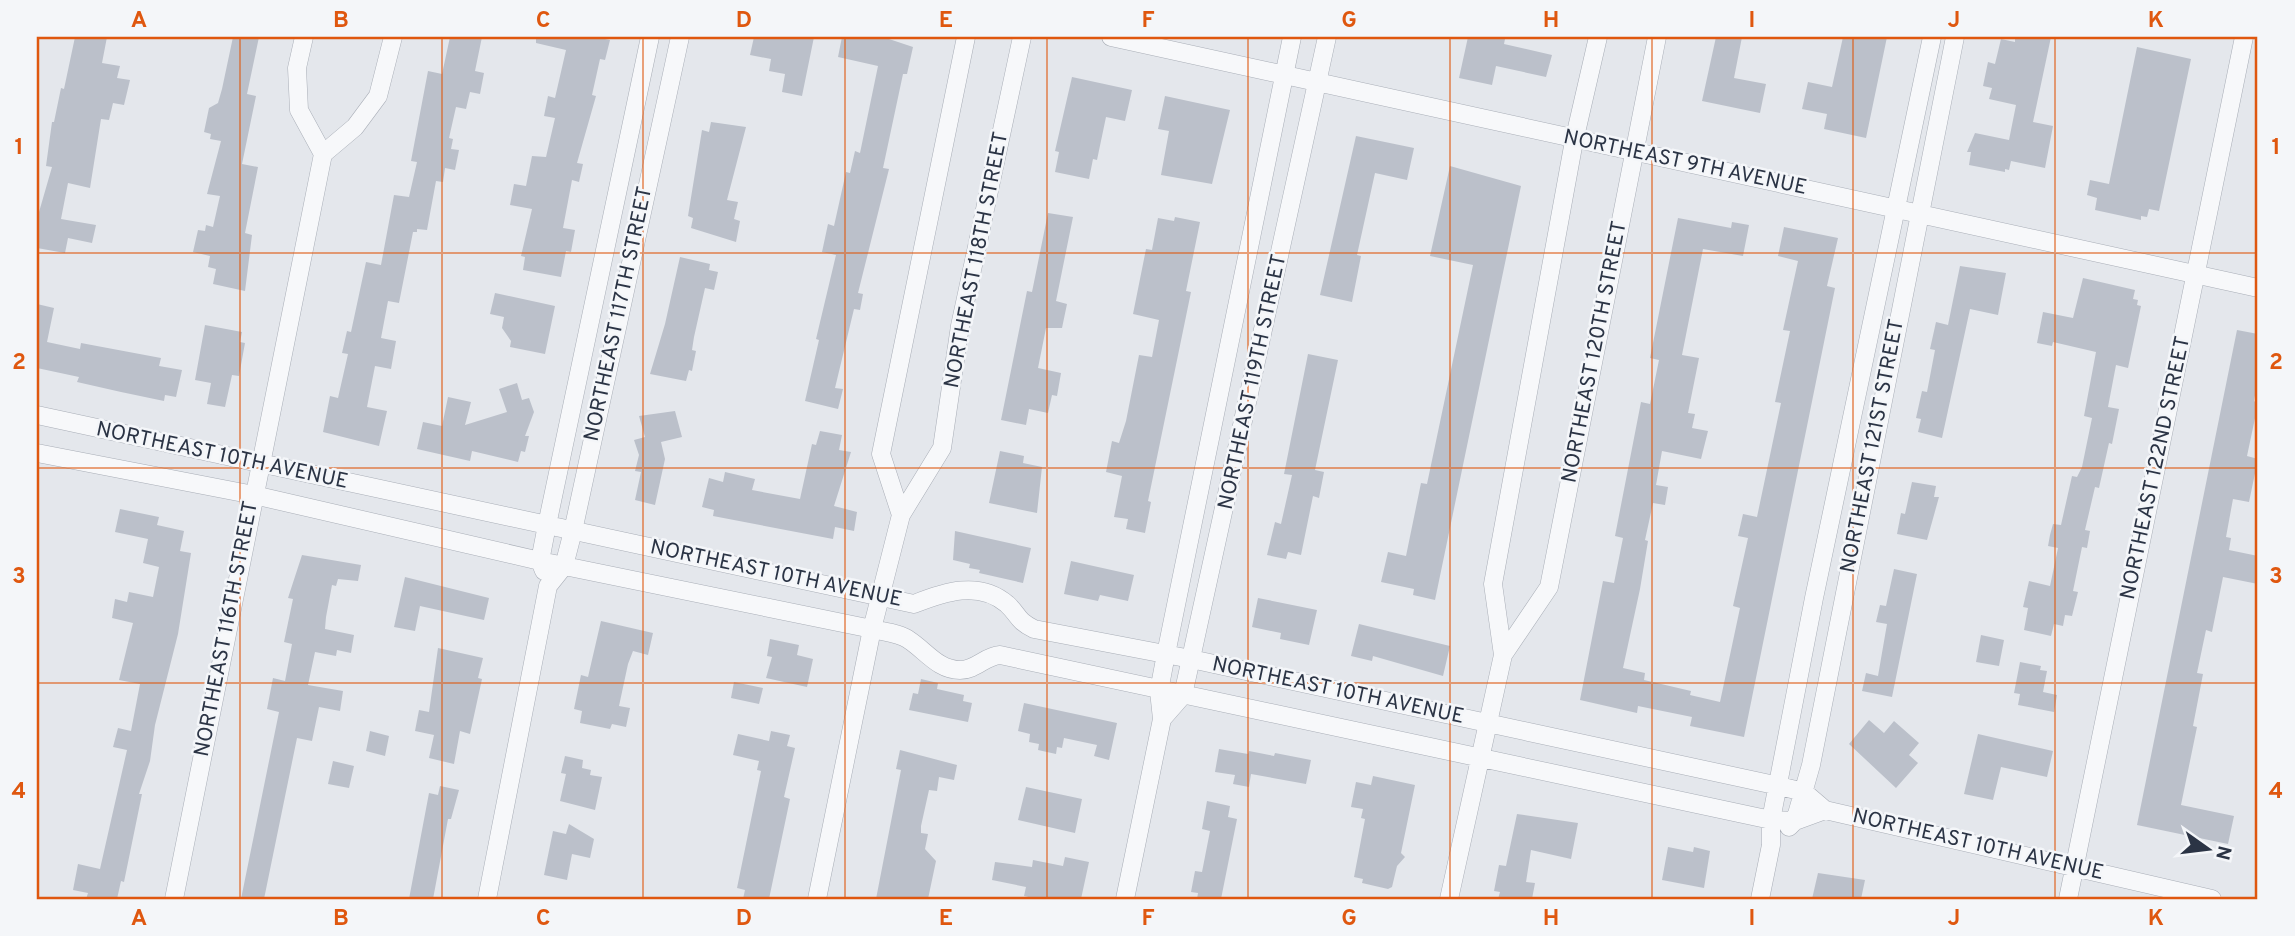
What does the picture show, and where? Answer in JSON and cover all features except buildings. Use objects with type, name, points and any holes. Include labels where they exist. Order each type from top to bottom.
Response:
[{"type":"street","points":[[304,37],[297,68],[299,110],[323,154],[355,127],[378,96],[393,37]]},
{"type":"street","name":"NORTHEAST 117TH STREET","points":[[548,586],[540,561],[650,37]]},
{"type":"street","name":"NORTHEAST 117TH STREET","points":[[487,899],[548,586],[564,566],[573,531],[680,37]]},
{"type":"street","points":[[901,515],[881,454],[966,37]]},
{"type":"street","name":"NORTHEAST 118TH STREET","points":[[817,899],[872,629],[901,515],[942,448],[960,326],[1022,37]]},
{"type":"street","name":"NORTHEAST 9TH AVENUE","points":[[1111,37],[1574,141],[1634,150],[2258,288]]},
{"type":"street","name":"NORTHEAST 119TH STREET","points":[[1125,899],[1162,719],[1159,691],[1166,653],[1292,37]]},
{"type":"street","name":"NORTHEAST 119TH STREET","points":[[1162,719],[1183,695],[1327,37]]},
{"type":"street","name":"NORTHEAST 120TH STREET","points":[[1503,656],[1493,584],[1574,141],[1598,37]]},
{"type":"street","name":"NORTHEAST 120TH STREET","points":[[1448,899],[1485,723],[1503,656],[1549,587],[1657,37]]},
{"type":"street","name":"NORTHEAST 121ST STREET","points":[[1760,899],[1771,845],[1771,820],[1932,37]]},
{"type":"street","name":"NORTHEAST 121ST STREET","points":[[1771,845],[1794,821],[1804,792],[1955,37]]},
{"type":"street","name":"NORTHEAST 122ND STREET","points":[[2068,899],[2244,37]]},
{"type":"street","name":"NORTHEAST 116TH STREET","points":[[174,899],[323,154]]},
{"type":"street","name":"NORTHEAST 10TH AVENUE","points":[[37,415],[259,465],[914,604],[944,593],[986,591],[1010,607],[1019,621],[1034,629],[1166,653],[1779,786],[1804,792],[1825,810],[2212,899]]},
{"type":"street","name":"NORTHEAST 10TH AVENUE","points":[[37,453],[254,495],[540,561],[872,629],[907,638],[932,660],[955,670],[975,667],[990,656],[1000,655],[1771,820],[1794,821],[1825,810]]}]
